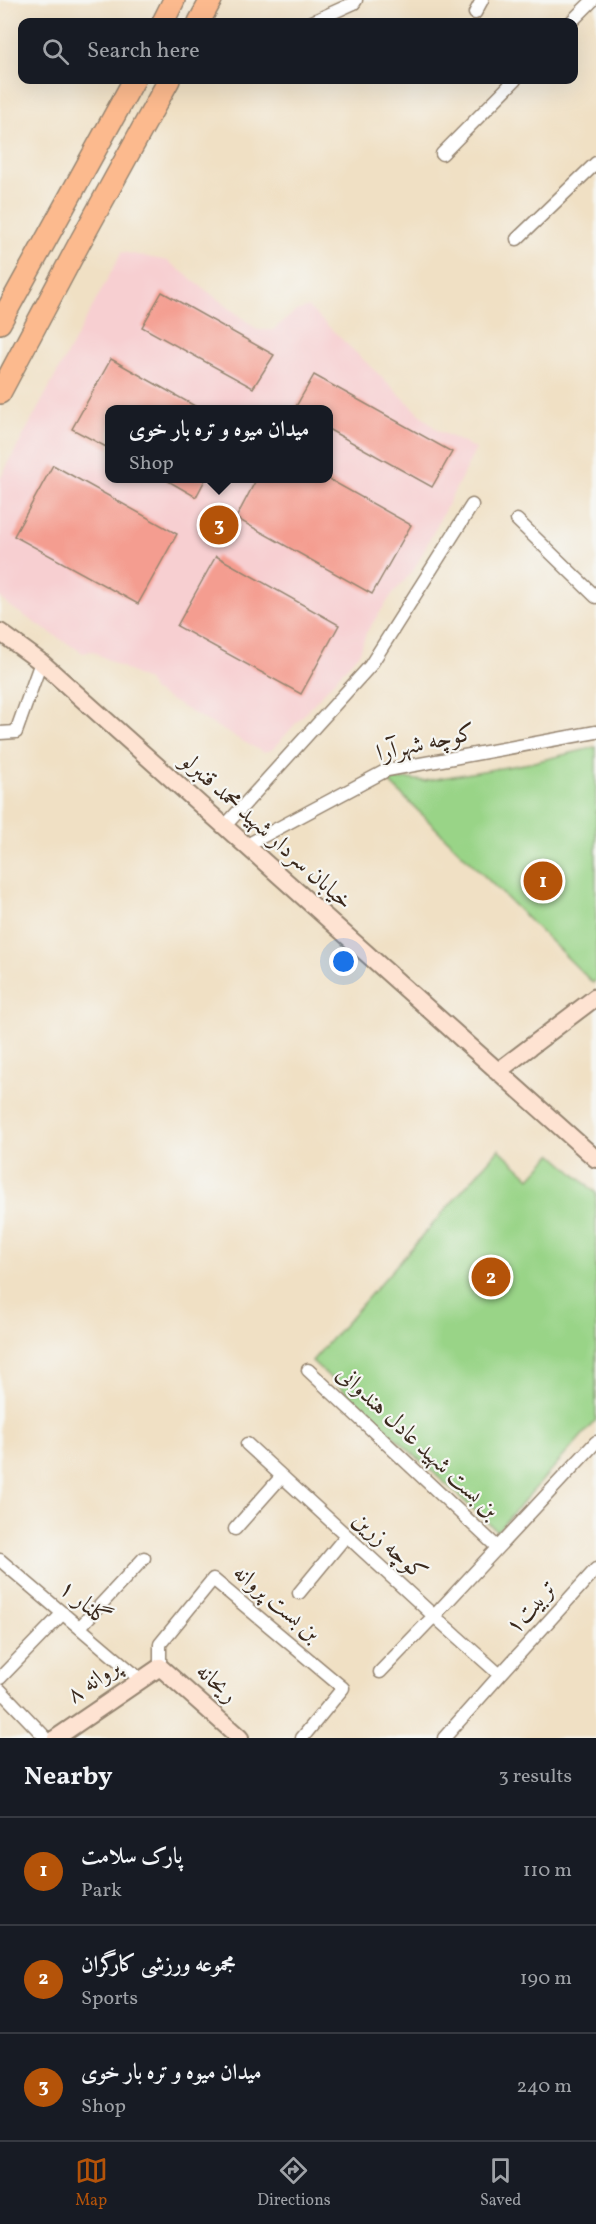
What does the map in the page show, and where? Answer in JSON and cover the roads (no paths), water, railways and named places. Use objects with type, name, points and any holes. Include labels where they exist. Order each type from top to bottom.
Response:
[{"type":"highway","points":[[165,18],[174,0]]},
{"type":"highway","points":[[201,18],[211,0]]},
{"type":"highway","points":[[0,323],[132,84]]},
{"type":"highway","points":[[0,393],[167,84]]},
{"type":"main road","name":"خیابان سردار شهید محمد قنبرلو","points":[[0,632],[41,662],[596,1159]]},
{"type":"main road","points":[[497,1072],[596,997]]},
{"type":"main road","name":"پروانه ۸","points":[[54,1738],[160,1667]]},
{"type":"main road","name":"ریحانه","points":[[160,1667],[240,1738]]},
{"type":"street","points":[[321,18],[356,0]]},
{"type":"street","points":[[475,13],[482,0]]},
{"type":"street","points":[[575,18],[593,0]]},
{"type":"street","points":[[442,154],[511,84]]},
{"type":"street","points":[[517,239],[596,164]]},
{"type":"street","points":[[224,827],[370,666],[472,505]]},
{"type":"street","points":[[517,520],[596,597]]},
{"type":"street","points":[[0,733],[16,732],[41,662]]},
{"type":"street","name":"کوچه شهرآرا","points":[[245,846],[387,770],[596,732]]},
{"type":"street","name":"بن بست شهید عادل هندوانی","points":[[308,1370],[497,1547]]},
{"type":"street","name":"کوچه زرین","points":[[247,1444],[434,1616],[596,1442]]},
{"type":"street","points":[[235,1529],[282,1476]]},
{"type":"street","points":[[299,1593],[346,1536]]},
{"type":"street","points":[[80,1627],[144,1558]]},
{"type":"street","name":"۱ گلنار","points":[[0,1560],[141,1680]]},
{"type":"street","name":"تربیت۱","points":[[444,1738],[596,1569]]},
{"type":"street","name":"بن بست پروانه","points":[[160,1667],[160,1644],[213,1579],[344,1688],[302,1738]]},
{"type":"street","points":[[0,1678],[63,1613]]},
{"type":"street","points":[[380,1672],[434,1616],[500,1675]]},
{"type":"street","points":[[0,1689],[54,1738]]},
{"type":"place","name":"میدان میوه و تره بار خوی","points":[[219,525]]},
{"type":"place","name":"پارک سلامت","points":[[543,881]]},
{"type":"place","name":"مجموعه ورزشی کارگران","points":[[491,1277]]}]
